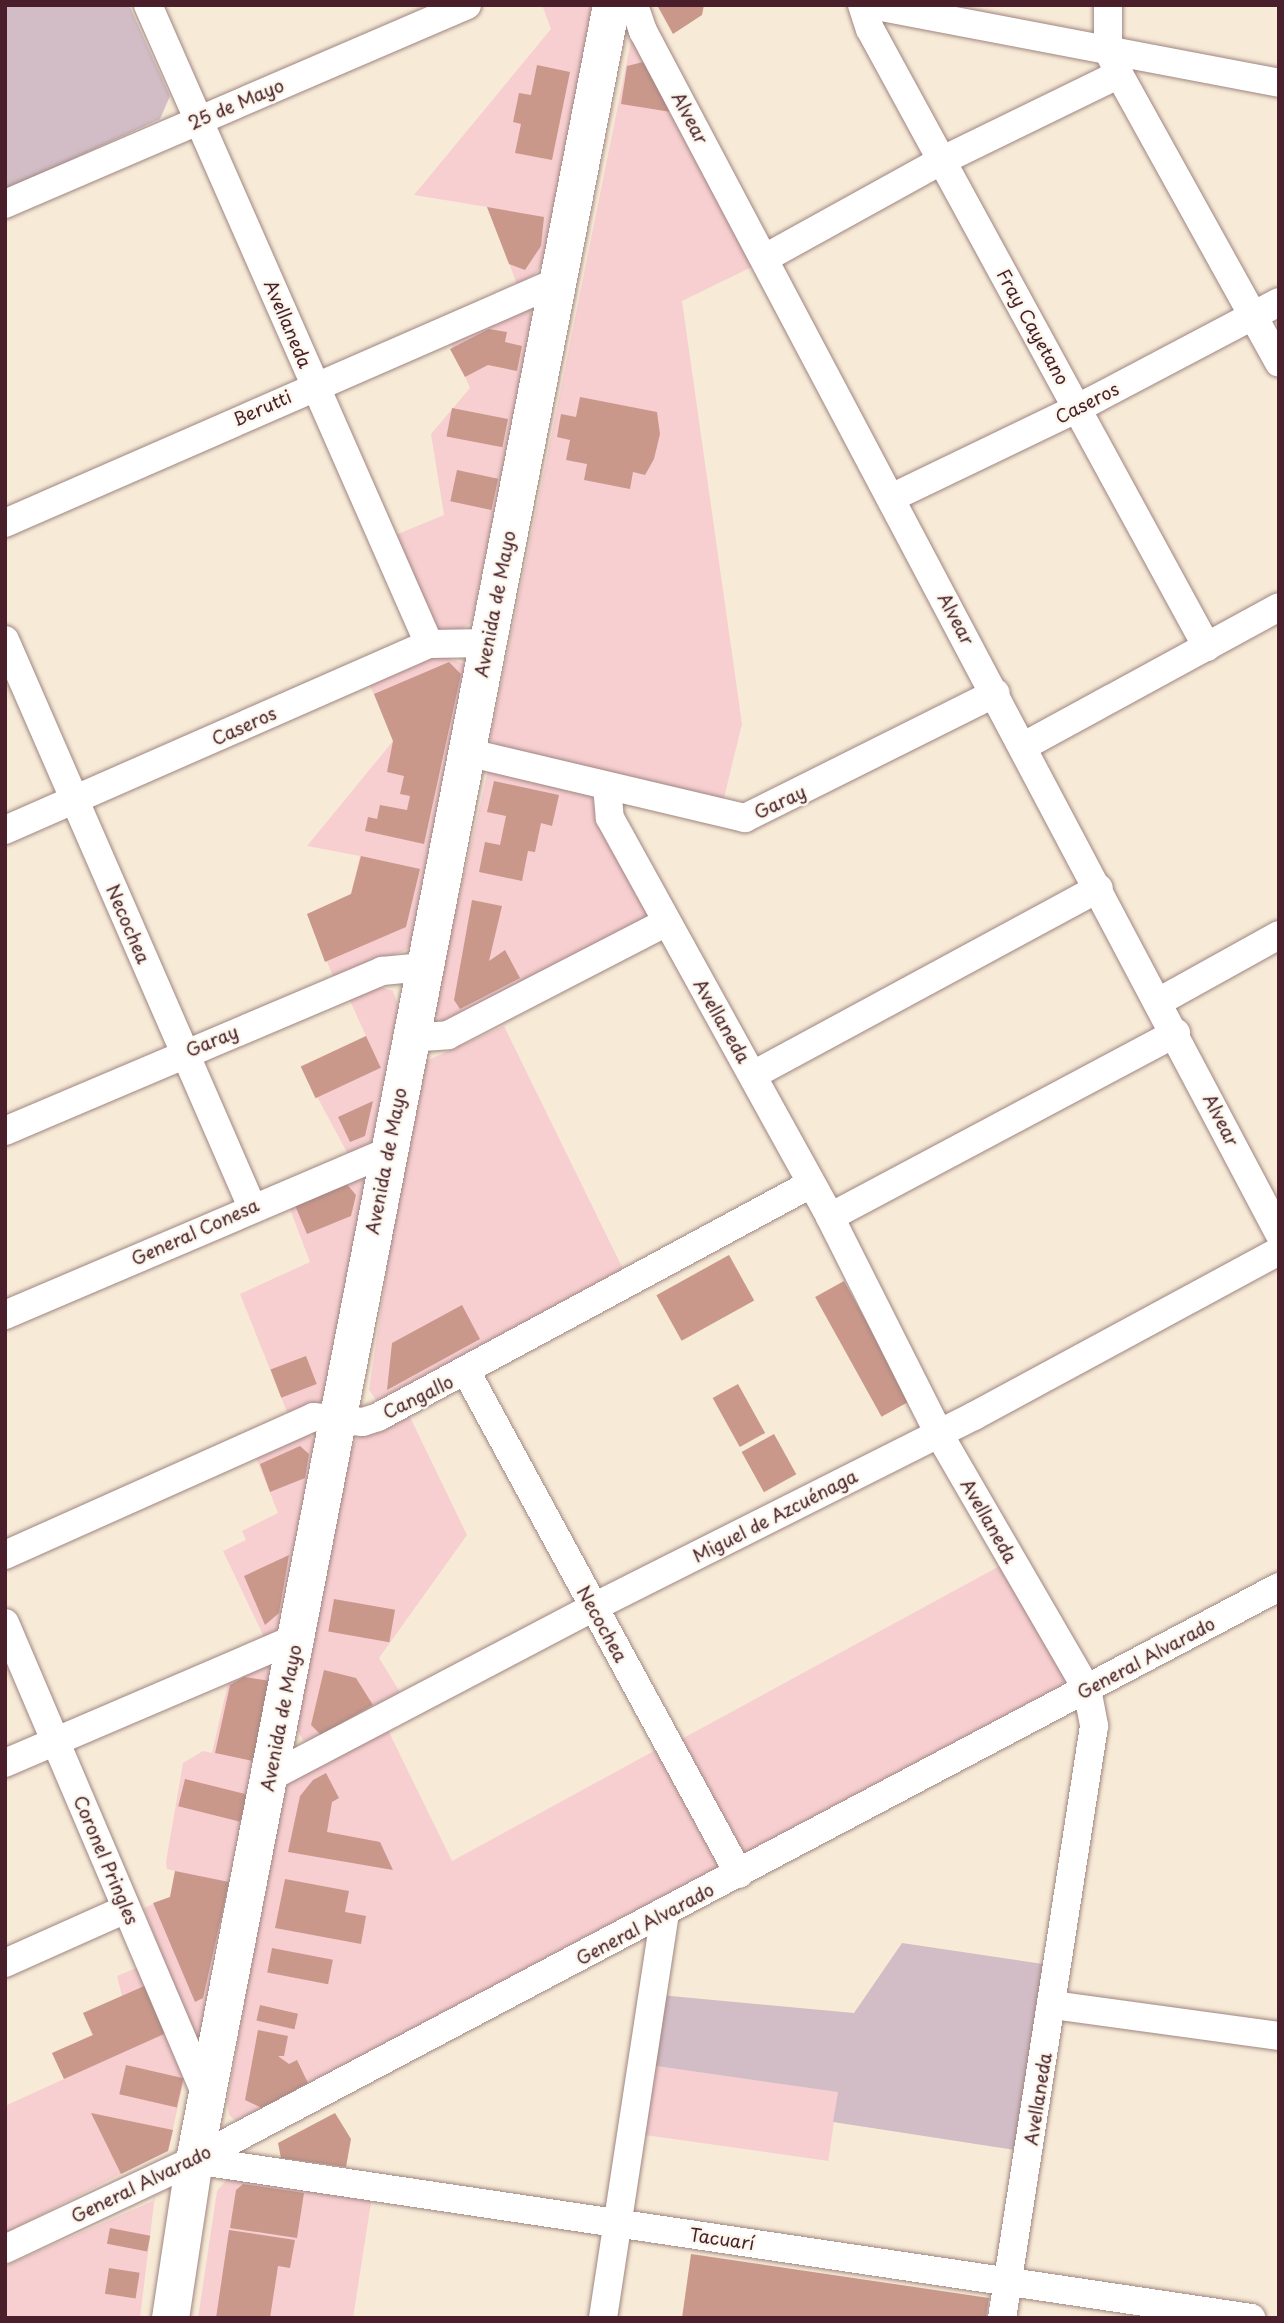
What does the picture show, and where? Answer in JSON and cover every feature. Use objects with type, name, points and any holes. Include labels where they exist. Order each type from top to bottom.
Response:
[{"type":"main road","name":"Avenida de Mayo","points":[[170,2318],[194,2160],[611,5]]},
{"type":"street","name":"Avellaneda","points":[[148,5],[201,119],[314,385],[429,643]]},
{"type":"street","name":"25 de Mayo","points":[[5,204],[467,5]]},
{"type":"street","name":"Alvear","points":[[634,5],[643,31],[1160,1001],[1279,1233]]},
{"type":"street","name":"Fray Cayetano","points":[[862,5],[870,29],[1207,647]]},
{"type":"street","points":[[871,5],[1114,62],[1279,83]]},
{"type":"street","points":[[1108,5],[1114,62],[1279,363]]},
{"type":"street","points":[[765,258],[1114,62]]},
{"type":"street","name":"Berutti","points":[[5,523],[314,385],[559,281]]},
{"type":"street","name":"Caseros","points":[[893,497],[1078,408],[1279,302]]},
{"type":"street","points":[[1024,746],[1279,607]]},
{"type":"street","name":"Necochea","points":[[5,640],[182,1054],[251,1207]]},
{"type":"street","name":"Caseros","points":[[5,830],[76,801],[429,643],[488,643]]},
{"type":"street","name":"Garay","points":[[466,752],[733,817],[758,815],[996,694]]},
{"type":"street","name":"Avellaneda","points":[[607,786],[610,818],[830,1217],[939,1434],[1087,1689],[1094,1726],[1053,2005],[1002,2318]]},
{"type":"street","points":[[753,1075],[1098,888]]},
{"type":"street","points":[[410,1038],[448,1035],[667,922]]},
{"type":"street","points":[[1160,1001],[1279,935]]},
{"type":"street","name":"Garay","points":[[5,1131],[382,971],[424,967]]},
{"type":"street","points":[[830,1217],[1176,1033]]},
{"type":"street","name":"General Conesa","points":[[5,1315],[251,1207],[387,1152]]},
{"type":"street","name":"Cangallo","points":[[5,1555],[313,1416],[363,1422],[378,1417],[467,1373],[811,1184]]},
{"type":"street","name":"Miguel de Azcuénaga","points":[[270,1777],[592,1608],[939,1434],[1279,1251]]},
{"type":"street","name":"Necochea","points":[[467,1373],[592,1608],[740,1874]]},
{"type":"street","name":"General Alvarado","points":[[5,2249],[194,2160],[665,1914],[1279,1587]]},
{"type":"street","name":"Coronel Pringles","points":[[5,1623],[207,2097]]},
{"type":"street","points":[[5,1763],[296,1639]]},
{"type":"street","points":[[5,1963],[126,1909]]},
{"type":"street","points":[[603,2318],[665,1914]]},
{"type":"street","points":[[1053,2005],[1279,2036]]},
{"type":"street","name":"Tacuarí","points":[[194,2160],[1251,2318]]},
{"type":"shaded area","points":[[5,5],[129,5],[170,96],[160,119],[5,190]]},
{"type":"shaded area","points":[[542,5],[596,5],[546,260],[534,275],[517,284],[487,207],[414,195],[551,29]]},
{"type":"shaded area","points":[[631,41],[643,43],[760,263],[682,301],[742,724],[723,802],[499,747],[490,739]]},
{"type":"shaded area","points":[[530,308],[532,325],[472,622],[462,629],[437,630],[393,536],[444,515],[431,434],[470,388],[449,339]]},
{"type":"shaded area","points":[[440,655],[464,664],[468,674],[410,948],[335,981],[307,914],[351,894],[360,856],[307,846],[393,741],[369,683]]},
{"type":"shaded area","points":[[488,770],[587,789],[651,914],[646,928],[443,1023],[434,1013],[435,1001]]},
{"type":"shaded area","points":[[375,985],[393,991],[400,1010],[376,1143],[349,1156],[301,1067],[366,1036],[347,994]]},
{"type":"shaded area","points":[[504,1026],[626,1275],[378,1403],[369,1390],[415,1078],[424,1062]]},
{"type":"shaded area","points":[[361,1177],[368,1182],[326,1401],[289,1417],[240,1294],[310,1262],[288,1204]]},
{"type":"shaded area","points":[[409,1415],[467,1535],[379,1658],[403,1697],[312,1743],[303,1740],[296,1728],[350,1451],[357,1438]]},
{"type":"shaded area","points":[[308,1434],[317,1442],[280,1629],[265,1639],[223,1551],[246,1540],[242,1531],[278,1513],[255,1455]]},
{"type":"shaded area","points":[[1007,1562],[1067,1672],[1060,1692],[751,1856],[741,1855],[676,1742]]},
{"type":"shaded area","points":[[276,1663],[205,2045],[195,2045],[144,1908],[170,1897],[175,1871],[167,1869],[166,1862],[183,1763],[203,1751],[212,1753],[231,1670]]},
{"type":"shaded area","points":[[386,1726],[452,1861],[665,1745],[723,1867],[241,2125],[229,2115],[227,2102],[281,1795],[297,1770]]},
{"type":"shaded area","points":[[902,1943],[1050,1965],[1022,2151],[833,2122],[838,2092],[649,2065],[660,1995],[854,2013]]},
{"type":"shaded area","points":[[148,1963],[185,2076],[168,2150],[5,2233],[5,2106],[64,2079],[52,2053],[92,2035],[83,2013],[122,1996],[117,1976]]},
{"type":"shaded area","points":[[649,2065],[838,2092],[828,2161],[639,2134]]},
{"type":"shaded area","points":[[229,2177],[372,2196],[353,2318],[198,2318],[217,2191]]},
{"type":"shaded area","points":[[155,2195],[140,2318],[5,2318],[5,2266],[153,2201]]},
{"type":"building","points":[[657,5],[704,5],[702,15],[673,34]]},
{"type":"building","points":[[643,62],[671,112],[621,104],[627,66]]},
{"type":"building","points":[[537,65],[570,72],[552,160],[515,153],[521,124],[513,122],[519,93],[531,95]]},
{"type":"building","points":[[487,207],[544,217],[541,246],[525,270],[509,264]]},
{"type":"building","points":[[489,329],[507,332],[505,342],[522,346],[517,371],[488,365],[465,377],[450,349]]},
{"type":"building","points":[[580,397],[657,412],[660,434],[654,459],[645,475],[633,472],[630,489],[584,480],[587,464],[566,460],[570,440],[557,437],[561,414],[576,417]]},
{"type":"building","points":[[452,408],[508,419],[502,447],[446,436]]},
{"type":"building","points":[[457,470],[498,479],[491,510],[450,501]]},
{"type":"building","points":[[449,662],[461,674],[424,844],[365,831],[368,817],[377,819],[380,805],[407,810],[410,796],[400,794],[404,776],[387,772],[393,741],[374,694]]},
{"type":"building","points":[[494,781],[559,795],[552,826],[541,823],[535,852],[528,851],[522,881],[479,872],[485,842],[500,845],[506,816],[487,812]]},
{"type":"building","points":[[361,856],[420,869],[406,927],[325,962],[307,914],[351,894]]},
{"type":"building","points":[[472,900],[502,906],[489,961],[505,950],[520,978],[460,1009],[454,1000]]},
{"type":"building","points":[[366,1036],[381,1068],[316,1098],[301,1066]]},
{"type":"building","points":[[373,1101],[365,1136],[350,1142],[338,1117]]},
{"type":"building","points":[[345,1182],[356,1195],[351,1216],[307,1234],[294,1203]]},
{"type":"building","points":[[729,1255],[754,1300],[682,1341],[656,1295]]},
{"type":"building","points":[[844,1281],[910,1401],[882,1417],[815,1297]]},
{"type":"building","points":[[462,1305],[480,1339],[387,1390],[392,1343]]},
{"type":"building","points":[[306,1356],[317,1384],[281,1398],[271,1370]]},
{"type":"building","points":[[738,1384],[765,1433],[740,1447],[713,1398]]},
{"type":"building","points":[[774,1434],[796,1474],[764,1492],[742,1452]]},
{"type":"building","points":[[300,1446],[309,1454],[305,1478],[270,1492],[260,1464]]},
{"type":"building","points":[[289,1555],[279,1613],[265,1625],[244,1576]]},
{"type":"building","points":[[334,1599],[395,1610],[389,1642],[328,1631]]},
{"type":"building","points":[[324,1670],[356,1678],[373,1705],[321,1735],[311,1725]]},
{"type":"building","points":[[244,1677],[271,1681],[253,1761],[215,1753],[230,1685]]},
{"type":"building","points":[[326,1773],[339,1798],[332,1802],[327,1832],[380,1842],[393,1870],[288,1852],[300,1796],[313,1780]]},
{"type":"building","points":[[185,1779],[247,1794],[240,1822],[178,1806]]},
{"type":"building","points":[[175,1871],[229,1882],[203,1998],[195,2002],[153,1903],[170,1897]]},
{"type":"building","points":[[285,1879],[349,1891],[345,1912],[366,1916],[361,1944],[275,1928]]},
{"type":"building","points":[[272,1948],[333,1960],[328,1984],[267,1973]]},
{"type":"building","points":[[151,1983],[173,2030],[64,2079],[52,2053],[93,2035],[83,2013]]},
{"type":"building","points":[[260,2005],[298,2014],[294,2029],[256,2021]]},
{"type":"building","points":[[258,2030],[288,2036],[284,2056],[278,2056],[289,2064],[297,2060],[308,2083],[262,2108],[245,2100]]},
{"type":"building","points":[[126,2065],[183,2078],[177,2108],[119,2094]]},
{"type":"building","points":[[91,2113],[173,2130],[168,2151],[121,2174]]},
{"type":"building","points":[[335,2113],[351,2139],[346,2167],[281,2158],[278,2143]]},
{"type":"building","points":[[243,2184],[304,2193],[297,2238],[230,2228],[236,2190]]},
{"type":"building","points":[[110,2228],[150,2236],[147,2252],[107,2244]]},
{"type":"building","points":[[229,2230],[295,2240],[290,2268],[278,2266],[270,2318],[216,2318]]},
{"type":"building","points":[[691,2254],[989,2298],[986,2318],[682,2318]]},
{"type":"building","points":[[109,2268],[140,2273],[136,2299],[105,2294]]}]
